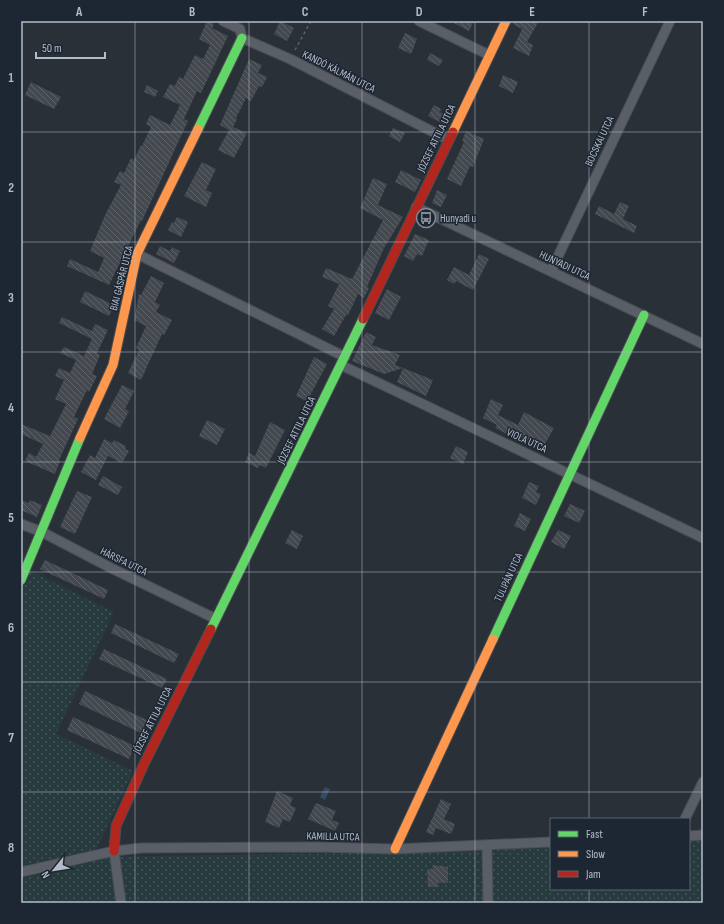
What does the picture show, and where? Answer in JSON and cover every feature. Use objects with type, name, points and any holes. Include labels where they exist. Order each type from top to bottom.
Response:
[{"type":"street","name":"KANDÓ KÁLMÁN UTCA","points":[[223,21],[240,29],[242,38],[290,59],[449,140]]},
{"type":"street","points":[[419,21],[489,55]]},
{"type":"street","name":"JÓZSEF ATTILA UTCA","points":[[114,851],[116,826],[145,762],[343,361],[506,21]]},
{"type":"street","name":"BOCSKAI UTCA","points":[[551,271],[670,21]]},
{"type":"street","name":"BIAI GÁSPÁR UTCA","points":[[21,580],[93,408],[113,365],[137,254],[242,38]]},
{"type":"street","name":"HUNYADI UTCA","points":[[416,207],[703,344]]},
{"type":"street","name":"VIOLA UTCA","points":[[137,254],[343,361],[569,474],[703,538]]},
{"type":"street","name":"TULIPÁN UTCA","points":[[395,849],[644,316]]},
{"type":"street","name":"HÁRSFA UTCA","points":[[21,524],[42,532],[111,568],[216,619]]},
{"type":"street","points":[[685,818],[703,782]]},
{"type":"street","points":[[690,836],[703,835]]},
{"type":"street","name":"KAMILLA UTCA","points":[[21,872],[114,851],[141,848],[316,847],[395,849],[550,842]]},
{"type":"street","points":[[487,845],[488,903]]},
{"type":"street","points":[[114,851],[121,903]]},
{"type":"path","points":[[290,59],[311,21]]},
{"type":"green space","points":[[21,566],[114,612],[56,734],[133,771],[93,857],[427,852],[550,846],[550,890],[690,890],[690,840],[703,839],[703,903],[21,903]]},
{"type":"water","points":[[325,787],[330,789],[325,800],[320,797]]},
{"type":"building","points":[[207,21],[214,24],[212,28],[228,36],[201,93],[197,91],[184,119],[188,121],[142,221],[141,220],[109,285],[67,266],[70,259],[98,272],[104,258],[90,251],[106,213],[121,185],[114,182],[120,171],[124,173],[131,158],[134,160],[141,145],[142,146],[151,127],[146,124],[150,115],[170,125],[180,105],[163,97],[170,84],[175,86],[179,77],[183,79],[195,55],[203,59],[210,45],[199,39]]},
{"type":"building","points":[[280,21],[294,28],[287,41],[274,34]]},
{"type":"building","points":[[450,21],[474,21],[469,31]]},
{"type":"building","points":[[514,21],[539,21],[527,42],[533,45],[529,56],[513,48],[522,29],[513,24]]},
{"type":"building","points":[[405,33],[417,39],[411,54],[398,48]]},
{"type":"building","points":[[430,53],[443,60],[439,66],[427,60]]},
{"type":"building","points":[[249,59],[262,65],[258,73],[267,77],[262,87],[259,86],[251,101],[246,98],[236,118],[237,119],[233,127],[247,133],[234,158],[218,150],[229,130],[220,125]]},
{"type":"building","points":[[503,75],[518,82],[513,93],[499,86]]},
{"type":"building","points":[[31,82],[61,97],[54,109],[25,95]]},
{"type":"building","points":[[147,85],[158,91],[155,97],[144,92]]},
{"type":"building","points":[[434,105],[441,109],[440,112],[451,118],[447,126],[428,116]]},
{"type":"building","points":[[393,128],[405,133],[400,142],[389,136]]},
{"type":"building","points":[[466,131],[484,139],[473,167],[470,166],[461,186],[447,179],[464,142],[462,141]]},
{"type":"building","points":[[202,162],[216,169],[206,190],[212,193],[206,207],[184,196]]},
{"type":"building","points":[[401,170],[421,180],[415,192],[395,182]]},
{"type":"building","points":[[373,178],[387,184],[378,205],[403,217],[384,248],[367,287],[369,288],[364,298],[358,294],[348,315],[346,315],[334,336],[322,329],[334,309],[328,306],[339,284],[322,277],[326,268],[352,279],[383,220],[360,208]]},
{"type":"building","points":[[437,190],[447,195],[441,207],[432,203]]},
{"type":"building","points":[[620,202],[629,206],[623,219],[637,226],[634,233],[595,214],[599,206],[614,214]]},
{"type":"building","points":[[177,217],[188,222],[181,237],[168,230],[172,222],[174,223]]},
{"type":"building","points":[[415,234],[429,240],[422,256],[417,254],[413,261],[404,256]]},
{"type":"building","points":[[160,246],[170,251],[172,247],[180,251],[174,263],[156,254]]},
{"type":"building","points":[[479,254],[489,259],[473,290],[456,281],[454,284],[447,280],[454,267],[469,275]]},
{"type":"building","points":[[151,276],[164,283],[155,302],[160,305],[156,312],[172,320],[164,335],[162,334],[141,380],[128,373],[139,350],[136,348],[146,326],[134,320],[139,294],[141,295]]},
{"type":"building","points":[[387,289],[401,297],[389,320],[375,313]]},
{"type":"building","points":[[85,291],[114,305],[109,316],[80,302]]},
{"type":"building","points":[[62,317],[92,331],[95,324],[108,330],[97,353],[100,355],[92,374],[97,376],[89,392],[87,390],[74,417],[78,419],[59,460],[60,461],[55,474],[25,461],[29,453],[36,457],[43,444],[21,434],[21,424],[50,436],[66,404],[55,399],[64,380],[55,376],[59,368],[70,373],[76,360],[60,353],[64,347],[84,356],[92,339],[59,323]]},
{"type":"building","points":[[366,332],[376,337],[372,345],[400,355],[395,365],[403,368],[384,374],[352,361]]},
{"type":"building","points":[[314,357],[327,364],[307,401],[296,396]]},
{"type":"building","points":[[403,368],[433,380],[426,396],[397,382]]},
{"type":"building","points":[[122,385],[134,391],[125,409],[129,411],[120,428],[104,419]]},
{"type":"building","points":[[491,399],[503,405],[498,415],[518,425],[524,412],[554,428],[541,451],[495,428],[497,425],[483,418]]},
{"type":"building","points":[[207,420],[225,429],[217,445],[199,436]]},
{"type":"building","points":[[270,422],[285,430],[266,468],[260,465],[258,468],[245,462],[249,453],[255,456]]},
{"type":"building","points":[[104,439],[112,443],[114,440],[126,446],[125,449],[129,451],[122,463],[108,456],[96,480],[81,472],[90,455],[95,458]]},
{"type":"building","points":[[456,446],[468,452],[463,464],[450,458]]},
{"type":"building","points":[[103,476],[122,487],[118,495],[98,485]]},
{"type":"building","points":[[529,482],[539,486],[536,492],[541,494],[536,505],[522,498]]},
{"type":"building","points":[[77,491],[92,497],[75,534],[60,527]]},
{"type":"building","points":[[21,500],[29,503],[30,500],[42,505],[37,517],[21,510]]},
{"type":"building","points":[[570,504],[585,511],[579,523],[564,516]]},
{"type":"building","points":[[520,513],[531,519],[525,531],[514,526]]},
{"type":"building","points":[[292,530],[303,536],[297,549],[285,543]]},
{"type":"building","points":[[558,530],[571,536],[564,549],[551,542]]},
{"type":"building","points":[[45,560],[108,590],[104,599],[40,569]]},
{"type":"building","points":[[115,624],[179,654],[174,663],[111,633]]},
{"type":"building","points":[[104,649],[167,679],[162,688],[99,659]]},
{"type":"building","points":[[85,691],[147,720],[141,733],[79,704]]},
{"type":"building","points":[[73,717],[135,746],[129,759],[67,730]]},
{"type":"building","points":[[277,791],[293,798],[290,805],[296,808],[290,822],[283,819],[279,828],[265,822]]},
{"type":"building","points":[[441,799],[451,804],[444,819],[455,824],[451,834],[436,828],[433,835],[426,832]]},
{"type":"building","points":[[316,803],[336,811],[332,820],[339,823],[335,831],[308,819]]},
{"type":"building","points":[[432,865],[448,867],[448,883],[438,883],[438,887],[428,887],[427,869],[433,869]]},
{"type":"traffic: fast","points":[[198,129],[242,38]]},
{"type":"traffic: fast","points":[[493,639],[644,315]]},
{"type":"traffic: fast","points":[[211,629],[363,319]]},
{"type":"traffic: fast","points":[[21,580],[80,438]]},
{"type":"traffic: slow","points":[[453,132],[506,21]]},
{"type":"traffic: slow","points":[[80,438],[113,365],[137,254],[198,129]]},
{"type":"traffic: slow","points":[[395,849],[493,639]]},
{"type":"traffic: jam","points":[[363,319],[453,132]]},
{"type":"traffic: jam","points":[[114,851],[116,826],[145,762],[211,629]]},
{"type":"place","name":"Hunyadi u","points":[[426,218]]}]
